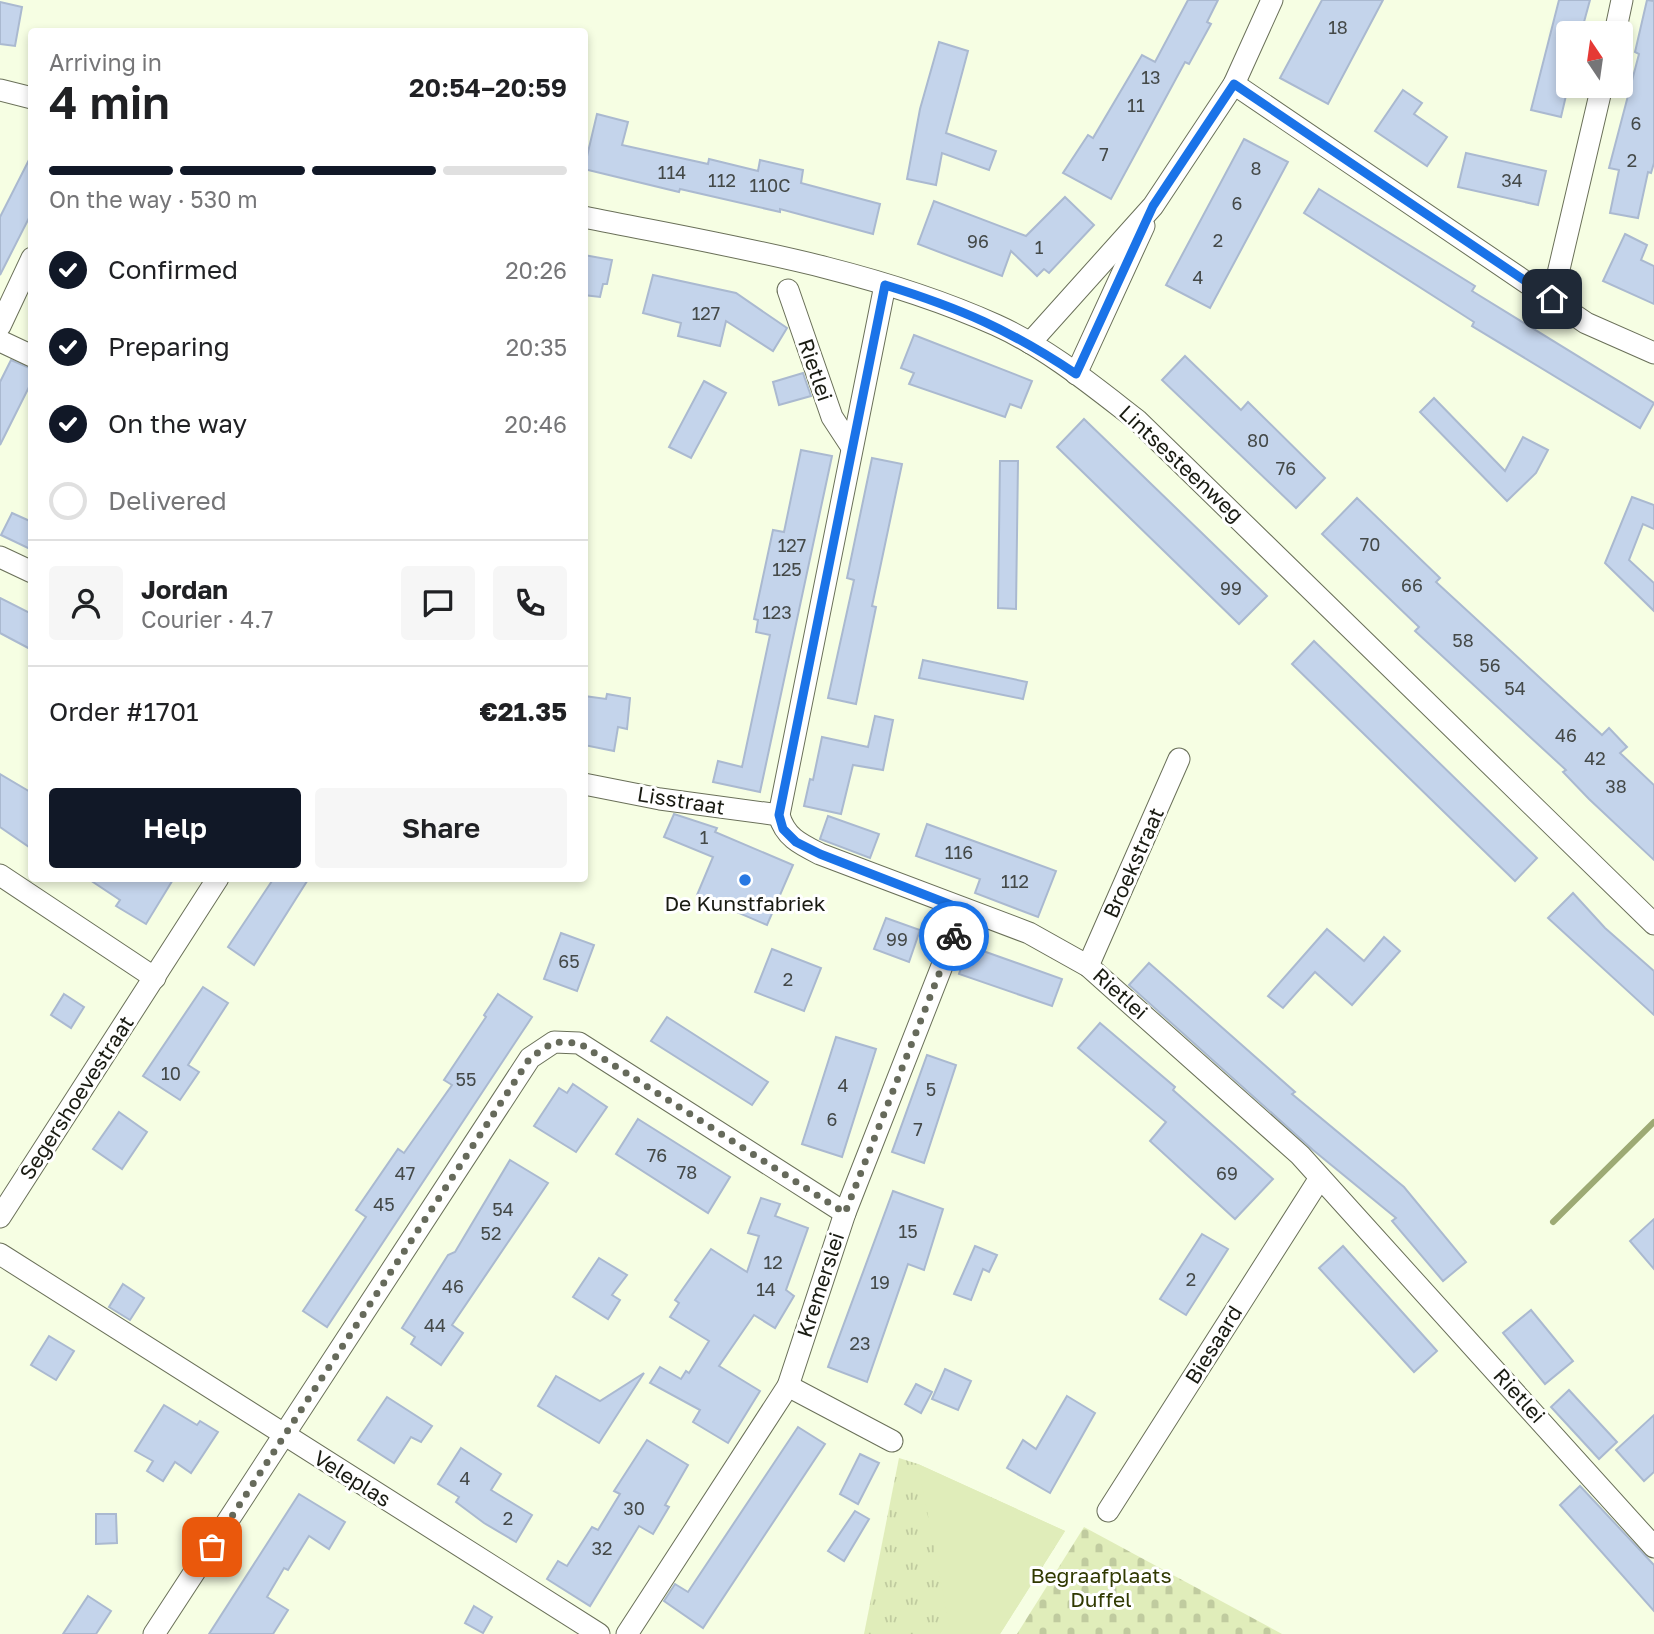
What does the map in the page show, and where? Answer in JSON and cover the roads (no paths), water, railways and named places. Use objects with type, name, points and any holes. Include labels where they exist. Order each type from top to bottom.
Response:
[{"type":"street","points":[[1030,343],[1153,206],[1234,84],[1272,0]]},
{"type":"street","points":[[1618,21],[1622,0]]},
{"type":"street","points":[[1234,84],[1586,323],[1654,353]]},
{"type":"street","points":[[0,90],[28,96]]},
{"type":"street","points":[[1552,299],[1599,98]]},
{"type":"street","points":[[1076,374],[1153,206]]},
{"type":"street","name":"Lintsesteenweg","points":[[588,218],[773,256],[885,285],[949,306],[998,326],[1030,343],[1137,420],[1654,923]]},
{"type":"street","points":[[0,326],[28,266]]},
{"type":"street","name":"Rietlei","points":[[885,285],[850,446],[779,815],[783,829],[796,842],[820,854],[1028,933],[1088,966],[1300,1155],[1654,1547]]},
{"type":"street","name":"Rietlei","points":[[788,290],[832,417],[850,446]]},
{"type":"street","points":[[0,341],[28,354]]},
{"type":"street","points":[[0,557],[28,570]]},
{"type":"street","name":"Broekstraat","points":[[1088,966],[1179,759]]},
{"type":"street","name":"Lisstraat","points":[[588,785],[660,799],[779,815]]},
{"type":"street","points":[[0,875],[155,978]]},
{"type":"street","name":"Segershoevestraat","points":[[0,1217],[215,882]]},
{"type":"street","name":"Kremerslei","points":[[627,1634],[789,1386],[845,1213],[964,910]]},
{"type":"street","points":[[154,1634],[530,1058],[554,1042],[579,1043],[845,1213]]},
{"type":"street","name":"Biesaard","points":[[1108,1511],[1320,1178]]},
{"type":"street","name":"Veleplas","points":[[0,1254],[599,1634]]},
{"type":"street","points":[[789,1386],[892,1441]]},
{"type":"waterway","points":[[1553,1222],[1654,1122]]},
{"type":"place","name":"De Kunstfabriek","points":[[745,880]]},
{"type":"park label","name":"Begraafplaats Duffel","points":[[1101,1588]]}]
